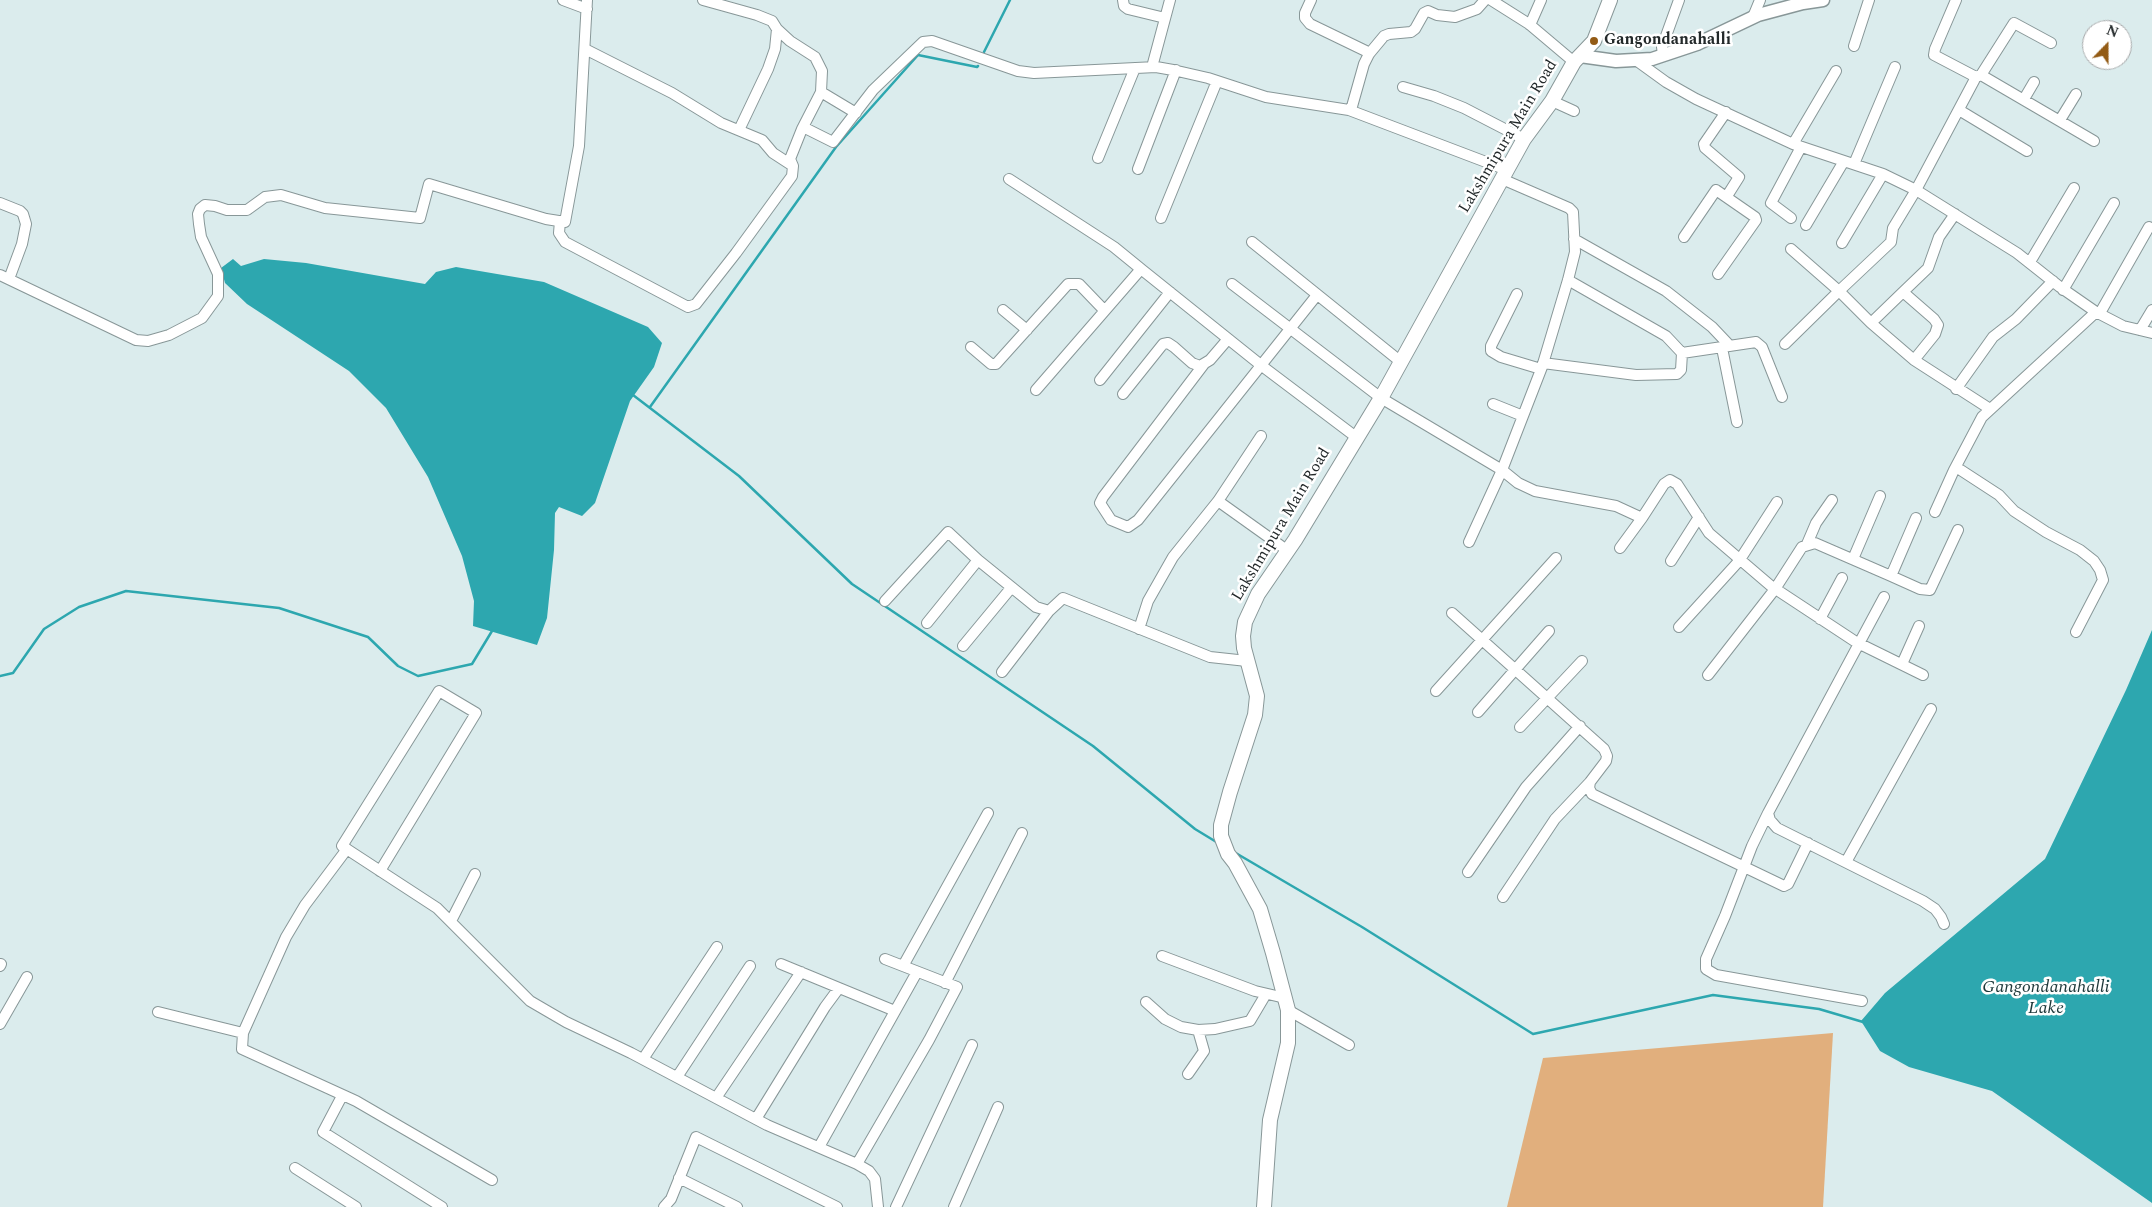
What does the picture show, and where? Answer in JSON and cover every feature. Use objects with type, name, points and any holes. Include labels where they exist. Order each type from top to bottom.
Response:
[{"type":"main road","name":"Lakshmipura Main Road","points":[[1264,1207],[1270,1120],[1288,1043],[1286,1004],[1260,909],[1236,863],[1228,854],[1220,836],[1228,800],[1255,715],[1257,696],[1246,661],[1243,636],[1245,622],[1258,594],[1288,551],[1380,398],[1524,140],[1552,101],[1577,59],[1594,41],[1610,0]]},
{"type":"street","points":[[0,202],[20,211],[26,224],[22,244],[5,277],[136,340],[148,341],[169,335],[202,318],[218,296],[218,274],[201,237],[199,224],[198,214],[200,209],[205,206],[214,206],[227,210],[247,210],[266,197],[281,195],[325,208],[420,218],[429,184],[546,219],[565,222],[579,146],[587,4],[563,0]]},
{"type":"street","points":[[560,221],[559,234],[565,242],[688,307],[696,304],[792,176],[793,166],[790,159],[802,129],[821,92],[822,71],[819,62],[815,56],[790,41],[777,29],[772,21],[746,11],[703,0]]},
{"type":"street","points":[[1123,0],[1124,6],[1128,8],[1165,18]]},
{"type":"street","points":[[1152,67],[1170,0]]},
{"type":"street","points":[[1310,0],[1305,18],[1310,24],[1370,53]]},
{"type":"street","points":[[1351,110],[1364,64],[1370,53],[1384,36],[1411,32],[1416,29],[1424,13],[1428,11],[1455,17],[1477,9],[1485,0]]},
{"type":"street","points":[[1491,0],[1577,59],[1616,61],[1637,61],[1663,55],[1697,44],[1753,18],[1803,3],[1823,0]]},
{"type":"street","points":[[1530,26],[1541,0]]},
{"type":"street","points":[[1663,55],[1662,48],[1679,0]]},
{"type":"street","points":[[1753,18],[1760,0]]},
{"type":"street","points":[[1854,46],[1869,0]]},
{"type":"street","points":[[1956,0],[1934,55],[2024,99],[2094,141]]},
{"type":"street","points":[[1785,344],[1889,245],[1893,228],[1916,190],[1959,110],[2014,23],[2051,43]]},
{"type":"street","points":[[739,130],[768,69],[777,29]]},
{"type":"street","points":[[802,129],[807,129],[833,142],[873,90],[923,42],[932,41],[1018,71],[1152,67],[1176,70],[1266,97],[1351,110],[1505,175],[1569,208],[1573,212],[1574,218],[1575,252],[1568,280],[1542,366],[1502,470],[1469,542]]},
{"type":"street","points":[[585,49],[672,93],[721,123],[762,140],[773,153],[793,166]]},
{"type":"street","points":[[1637,61],[1666,82],[1696,99],[1797,146],[1883,174],[1916,190],[2030,262],[2063,290],[2098,312],[2123,326],[2152,333]]},
{"type":"street","points":[[1806,225],[1849,162],[1895,67]]},
{"type":"street","points":[[1098,158],[1135,68]]},
{"type":"street","points":[[1138,170],[1176,70]]},
{"type":"street","points":[[1791,218],[1771,203],[1797,146],[1836,71]]},
{"type":"street","points":[[1161,218],[1217,81]]},
{"type":"street","points":[[2024,99],[2034,82]]},
{"type":"street","points":[[1403,87],[1434,96],[1464,108],[1524,140]]},
{"type":"street","points":[[821,92],[856,113]]},
{"type":"street","points":[[2060,120],[2076,94]]},
{"type":"street","points":[[1552,101],[1574,111]]},
{"type":"street","points":[[1959,110],[2027,151]]},
{"type":"street","points":[[1726,112],[1704,144],[1705,148],[1739,177],[1727,196]]},
{"type":"street","points":[[1842,243],[1883,174]]},
{"type":"street","points":[[1010,180],[1114,247],[1262,366],[1356,437]]},
{"type":"street","points":[[2030,262],[2074,188]]},
{"type":"street","points":[[1684,237],[1714,191],[1719,191],[1755,216],[1756,220],[1718,274]]},
{"type":"street","points":[[2063,290],[2114,203]]},
{"type":"street","points":[[1871,323],[1928,268],[1939,237],[1955,214]]},
{"type":"street","points":[[1935,512],[1982,417],[2098,312],[2149,227]]},
{"type":"street","points":[[1574,239],[1666,291],[1712,327],[1726,347],[1737,422]]},
{"type":"street","points":[[1252,242],[1400,362]]},
{"type":"street","points":[[1791,249],[1914,360],[1956,389],[1990,409]]},
{"type":"street","points":[[1036,390],[1141,269]]},
{"type":"street","points":[[1517,294],[1491,346],[1491,351],[1501,356],[1542,366],[1618,373],[1677,374],[1682,370],[1682,353],[1666,336],[1568,280]]},
{"type":"street","points":[[1956,389],[1993,337],[2016,319],[2053,282]]},
{"type":"street","points":[[970,347],[994,366],[1068,284],[1079,284],[1104,310]]},
{"type":"street","points":[[1232,284],[1380,398],[1502,470],[1518,483],[1535,491],[1616,506],[1642,518]]},
{"type":"street","points":[[1100,380],[1170,292]]},
{"type":"street","points":[[1903,292],[1934,319],[1938,325],[1935,334],[1914,360]]},
{"type":"street","points":[[1228,339],[1204,364],[1102,497],[1100,503],[1112,520],[1128,528],[1138,520],[1317,295]]},
{"type":"street","points":[[1003,310],[1027,330]]},
{"type":"street","points":[[2140,330],[2152,310]]},
{"type":"street","points":[[1682,353],[1756,342],[1762,347],[1782,397]]},
{"type":"street","points":[[1123,394],[1163,344],[1168,343],[1192,363],[1200,366],[1204,364]]},
{"type":"street","points":[[1493,404],[1523,416]]},
{"type":"street","points":[[1139,629],[1148,601],[1174,557],[1218,501],[1261,436]]},
{"type":"street","points":[[1956,467],[1999,495],[2014,511],[2046,532],[2080,550],[2097,565],[2103,580],[2076,632]]},
{"type":"street","points":[[1620,548],[1664,484],[1670,480],[1677,484],[1709,534],[1739,561],[1775,589],[1860,644],[1923,675]]},
{"type":"street","points":[[1853,559],[1880,496]]},
{"type":"street","points":[[1807,544],[1816,524],[1832,500]]},
{"type":"street","points":[[1218,501],[1288,551]]},
{"type":"street","points":[[1679,627],[1739,561],[1777,502]]},
{"type":"street","points":[[1671,562],[1699,517]]},
{"type":"street","points":[[1891,576],[1916,518]]},
{"type":"street","points":[[1708,675],[1775,589],[1802,547],[1807,544],[1815,542],[1920,589],[1930,590],[1958,530]]},
{"type":"street","points":[[885,601],[948,532],[1011,588],[1036,607],[1049,611]]},
{"type":"street","points":[[1436,691],[1556,558]]},
{"type":"street","points":[[927,623],[978,560]]},
{"type":"street","points":[[1820,618],[1842,578]]},
{"type":"street","points":[[963,646],[1011,588]]},
{"type":"street","points":[[1862,1001],[1716,975],[1706,968],[1706,959],[1768,813],[1884,597]]},
{"type":"street","points":[[1002,672],[1049,611],[1063,598],[1210,658],[1246,661]]},
{"type":"street","points":[[1452,613],[1601,745],[1607,756],[1590,782],[1555,819],[1503,897]]},
{"type":"street","points":[[1902,664],[1919,626]]},
{"type":"street","points":[[1478,712],[1549,632]]},
{"type":"street","points":[[1520,727],[1582,661]]},
{"type":"street","points":[[380,871],[476,713],[440,691],[342,846],[346,849],[437,908],[530,1000],[566,1022],[643,1059],[756,1119],[869,1171],[875,1179],[881,1205]]},
{"type":"street","points":[[1846,862],[1931,709]]},
{"type":"street","points":[[1468,872],[1526,788],[1580,726]]},
{"type":"street","points":[[1590,782],[1589,788],[1592,794],[1606,802],[1784,886],[1788,884],[1808,843]]},
{"type":"street","points":[[903,966],[988,812]]},
{"type":"street","points":[[1768,813],[1770,820],[1776,828],[1923,901],[1935,909],[1942,917],[1944,924]]},
{"type":"street","points":[[945,983],[1022,833]]},
{"type":"street","points":[[346,849],[305,904],[286,936],[243,1033],[242,1049],[356,1101],[492,1180]]},
{"type":"street","points":[[451,921],[475,874]]},
{"type":"street","points":[[643,1059],[717,947]]},
{"type":"street","points":[[1162,956],[1266,994],[1286,1004],[1349,1045]]},
{"type":"street","points":[[857,1164],[929,1040],[957,987],[885,959]]},
{"type":"street","points":[[781,964],[895,1011]]},
{"type":"street","points":[[677,1077],[750,966]]},
{"type":"street","points":[[716,1098],[801,972]]},
{"type":"street","points":[[819,1147],[917,972]]},
{"type":"street","points":[[0,1024],[27,977]]},
{"type":"street","points":[[756,1119],[825,1007],[839,988]]},
{"type":"street","points":[[1146,1002],[1165,1020],[1181,1027],[1198,1030],[1215,1029],[1250,1021],[1266,994]]},
{"type":"street","points":[[158,1012],[243,1033]]},
{"type":"street","points":[[1188,1074],[1204,1051],[1198,1030]]},
{"type":"street","points":[[896,1207],[972,1045]]},
{"type":"street","points":[[342,1096],[323,1132],[442,1207]]},
{"type":"street","points":[[954,1207],[998,1107]]},
{"type":"street","points":[[664,1207],[671,1199],[696,1137],[837,1207]]},
{"type":"street","points":[[295,1168],[356,1207]]},
{"type":"street","points":[[679,1178],[738,1207]]},
{"type":"street","points":[[336,1207],[342,1198]]},
{"type":"shaded area","points":[[1833,1033],[1823,1207],[1507,1207],[1543,1058]]},
{"type":"water","points":[[233,259],[241,266],[264,259],[306,263],[425,284],[436,272],[456,267],[544,282],[648,327],[662,343],[654,367],[630,401],[595,503],[582,516],[559,507],[555,513],[554,550],[547,618],[537,645],[473,626],[474,601],[462,556],[428,477],[386,408],[349,371],[247,304],[225,283],[221,268]]},
{"type":"water","name":"Gangondanahalli Lake","points":[[2152,630],[2152,1203],[1992,1091],[1909,1067],[1880,1051],[1861,1021],[1885,993],[2045,859],[2126,690]]},
{"type":"waterway","points":[[984,52],[1010,0]]},
{"type":"waterway","points":[[650,407],[836,147],[918,55],[978,66]]},
{"type":"waterway","points":[[633,395],[739,476],[852,584],[1093,746],[1195,829],[1218,843]]},
{"type":"waterway","points":[[0,676],[13,673],[44,629],[79,607],[126,591],[279,608],[368,637],[398,666],[418,676],[472,664],[492,631]]},
{"type":"waterway","points":[[1234,852],[1362,927],[1533,1034],[1713,995],[1819,1009],[1863,1022]]},
{"type":"place","name":"Gangondanahalli","points":[[1594,41]]}]
